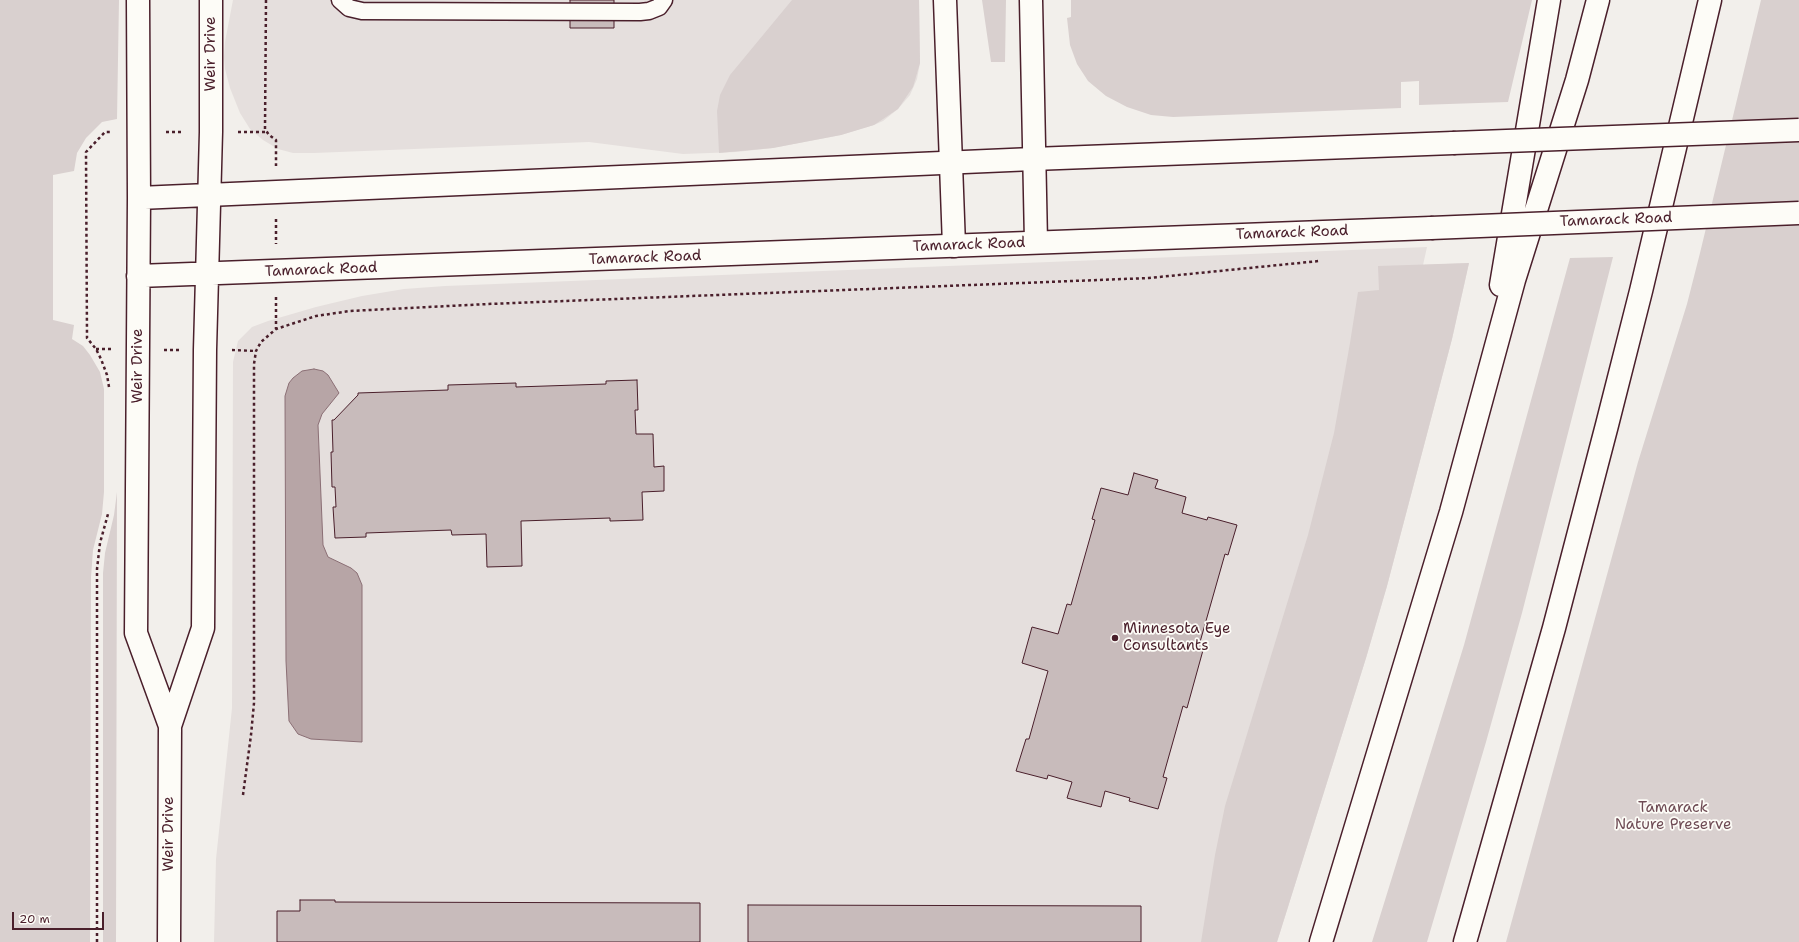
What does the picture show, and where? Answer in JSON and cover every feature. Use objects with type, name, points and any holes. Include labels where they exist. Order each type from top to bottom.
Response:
[{"type":"main road","name":"Weir Drive","points":[[138,0],[139,198],[136,633],[170,726]]},
{"type":"main road","name":"Weir Drive","points":[[169,942],[170,726],[203,628],[207,275],[211,132],[211,0]]},
{"type":"main road","points":[[945,0],[954,246]]},
{"type":"main road","points":[[1031,0],[1036,242]]},
{"type":"main road","points":[[1483,400],[1550,0]]},
{"type":"main road","points":[[1321,942],[1449,520],[1483,400],[1514,280],[1577,80],[1598,0]]},
{"type":"main road","points":[[1465,942],[1554,628],[1641,290],[1710,0]]},
{"type":"main road","points":[[1695,68],[1716,0]]},
{"type":"main road","points":[[139,198],[951,164],[1034,159],[1799,130]]},
{"type":"main road","name":"Tamarack Road","points":[[138,276],[207,275],[1799,213]]},
{"type":"lane","points":[[340,0],[349,8],[362,11],[632,12],[649,11],[659,7],[664,0]]},
{"type":"path","points":[[266,0],[266,129],[269,135],[276,140],[276,329]]},
{"type":"path","points":[[105,132],[86,152],[87,338],[96,349],[101,359],[107,375],[109,391]]},
{"type":"path","points":[[243,795],[254,703],[254,364],[256,350],[261,342],[276,329],[316,316],[350,311],[488,304],[1149,278],[1325,261]]},
{"type":"path","points":[[97,942],[97,569],[100,543],[109,510]]},
{"type":"shaded area","points":[[233,0],[919,0],[920,63],[917,79],[910,95],[898,109],[883,121],[841,135],[773,148],[736,152],[683,154],[589,142],[293,153],[278,149],[263,140],[250,129],[240,113],[230,88],[225,69],[224,57],[225,42]]},
{"type":"shaded area","points":[[1427,247],[1423,265],[1469,263],[1452,339],[1387,586],[1277,942],[214,942],[216,859],[232,708],[233,362],[238,341],[252,327],[316,307],[362,296],[404,289],[445,286]]},
{"type":"shaded area","points":[[314,369],[323,371],[328,375],[339,393],[322,414],[318,425],[323,545],[328,557],[351,568],[357,573],[362,585],[362,742],[311,739],[298,734],[289,721],[286,661],[285,396],[289,383],[293,378],[302,371]]},
{"type":"green space","points":[[0,0],[119,0],[117,119],[102,122],[86,138],[77,153],[74,171],[53,175],[53,320],[74,325],[72,339],[83,346],[90,355],[100,372],[104,389],[104,492],[102,514],[93,550],[91,577],[90,942],[0,942]]},
{"type":"green space","points":[[792,0],[919,0],[920,63],[913,87],[898,109],[874,125],[841,135],[773,148],[719,153],[717,111],[720,95],[730,75]]},
{"type":"green space","points":[[982,0],[1006,0],[1005,62],[991,62]]},
{"type":"green space","points":[[1071,0],[1532,0],[1508,102],[1419,105],[1419,81],[1401,82],[1401,108],[1173,117],[1151,115],[1127,107],[1106,96],[1088,81],[1077,64],[1070,45],[1067,18],[1071,17]]},
{"type":"green space","name":"Tamarack Nature Preserve","points":[[1761,0],[1799,0],[1799,942],[1506,942],[1638,462],[1687,304]]},
{"type":"green space","points":[[1613,257],[1522,613],[1486,742],[1427,942],[1372,942],[1464,645],[1570,258]]},
{"type":"green space","points":[[1469,263],[1452,339],[1387,586],[1277,942],[1201,942],[1215,855],[1225,806],[1308,535],[1334,433],[1358,292],[1379,290],[1378,266]]},
{"type":"green space","points":[[117,492],[116,942],[103,942],[103,573],[105,553],[114,515]]},
{"type":"building","points":[[570,0],[614,0],[614,28],[570,28]]},
{"type":"building","points":[[637,380],[638,410],[635,410],[636,434],[653,434],[654,467],[664,466],[664,491],[642,492],[643,520],[610,521],[610,518],[521,521],[522,566],[487,567],[486,534],[452,535],[451,530],[366,533],[366,537],[335,538],[333,507],[336,507],[335,487],[332,487],[331,452],[333,452],[332,420],[334,420],[358,395],[358,393],[448,390],[448,385],[516,383],[516,387],[606,384],[606,381]]},
{"type":"building","name":"Minnesota Eye Consultants","points":[[1134,473],[1158,480],[1155,488],[1186,497],[1182,513],[1207,520],[1208,517],[1237,525],[1228,555],[1225,554],[1200,642],[1205,643],[1187,708],[1183,706],[1163,777],[1167,778],[1158,809],[1129,801],[1130,798],[1105,791],[1101,807],[1067,798],[1072,782],[1048,775],[1047,779],[1016,771],[1026,739],[1029,739],[1048,671],[1022,663],[1032,627],[1058,634],[1067,604],[1071,605],[1095,520],[1092,519],[1101,488],[1128,495]]},
{"type":"building","points":[[300,900],[335,900],[335,902],[700,903],[700,942],[277,942],[277,911],[300,911]]},
{"type":"building","points":[[748,905],[1141,906],[1141,942],[748,942]]},
{"type":"place","name":"Minnesota Eye Consultants","points":[[1115,638]]}]
